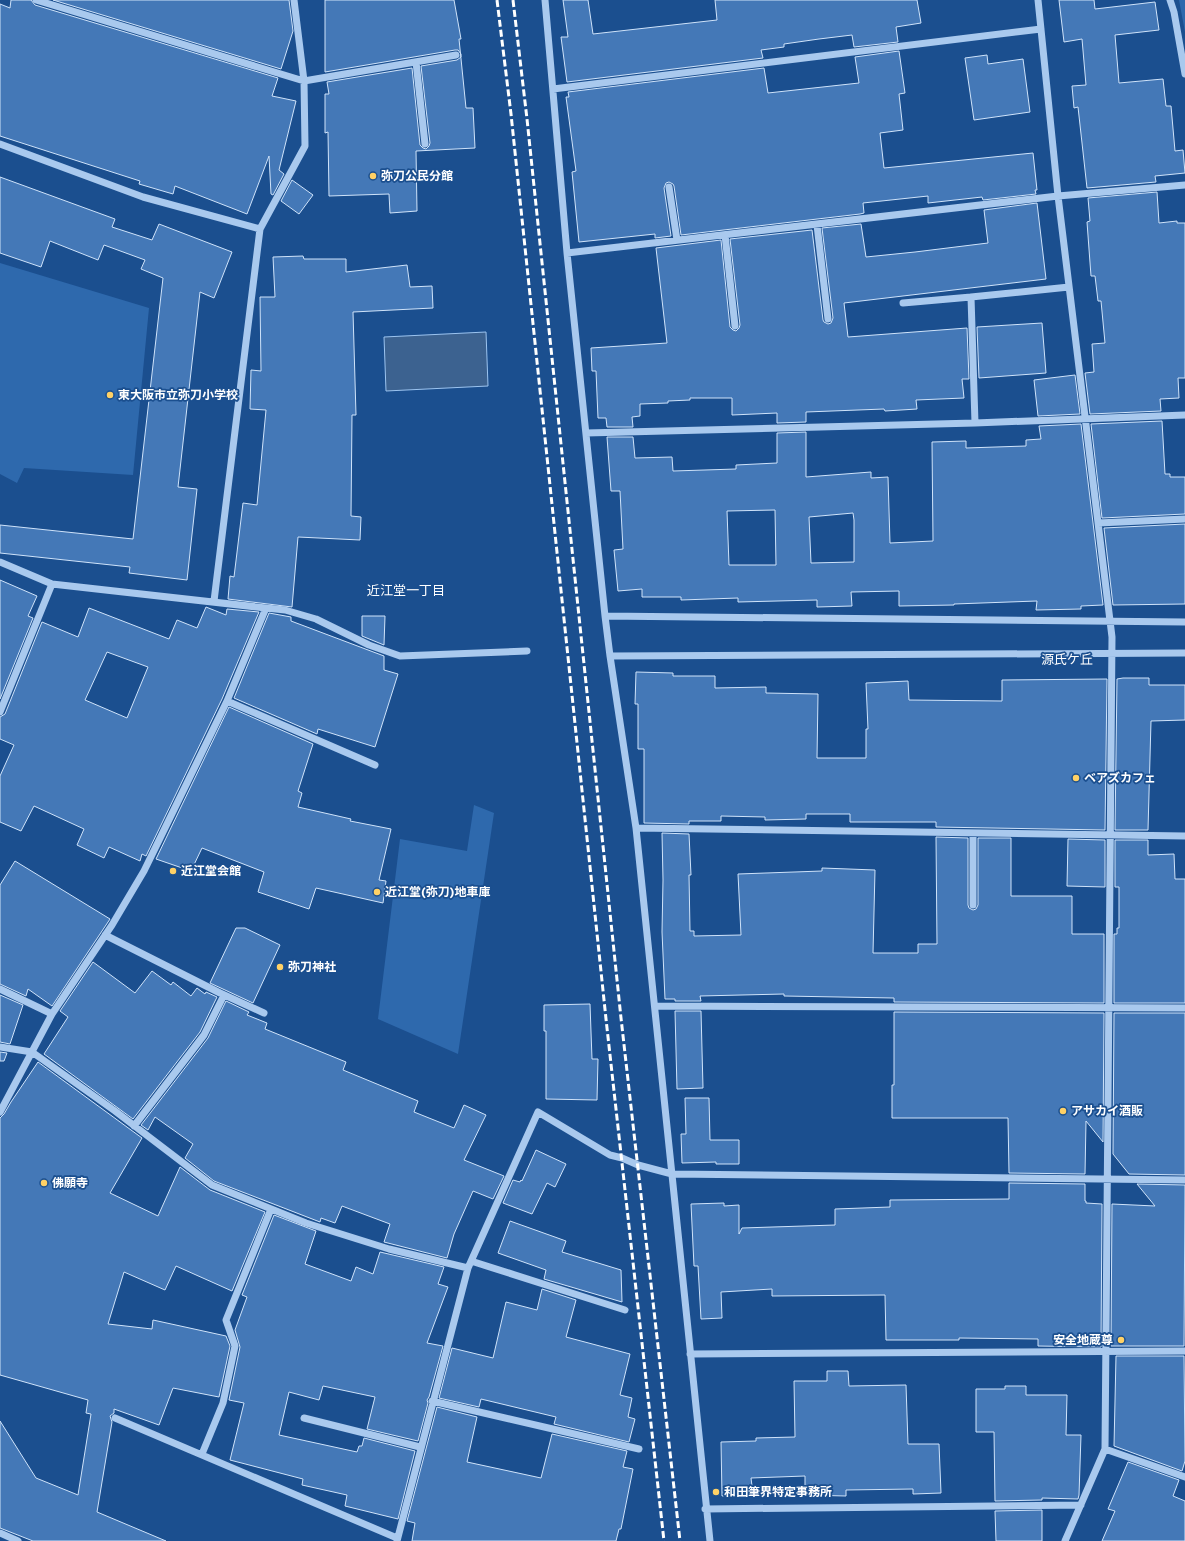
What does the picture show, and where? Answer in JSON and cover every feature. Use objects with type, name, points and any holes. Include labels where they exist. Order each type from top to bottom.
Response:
[{"type":"street","points":[[36,0],[304,81],[456,55]]},
{"type":"street","points":[[214,601],[260,229],[305,146],[304,81],[294,0]]},
{"type":"street","points":[[545,0],[567,253],[605,616],[636,828],[705,1509],[710,1541]]},
{"type":"street","points":[[1038,0],[1058,196],[1086,418],[1110,622],[1112,653],[1105,1450],[1065,1541]]},
{"type":"street","points":[[1170,0],[1174,12],[1185,74]]},
{"type":"street","points":[[553,89],[1041,29]]},
{"type":"street","points":[[416,62],[425,144]]},
{"type":"street","points":[[0,144],[143,197],[260,229]]},
{"type":"street","points":[[567,253],[1058,196],[1185,185]]},
{"type":"street","points":[[668,187],[677,240]]},
{"type":"street","points":[[817,224],[828,320]]},
{"type":"street","points":[[725,235],[735,326]]},
{"type":"street","points":[[903,302],[1069,287]]},
{"type":"street","points":[[971,297],[975,423]]},
{"type":"street","points":[[586,433],[975,423],[1185,415]]},
{"type":"street","points":[[1098,522],[1185,519]]},
{"type":"street","points":[[0,562],[52,584],[285,610],[316,619],[369,645],[400,656],[526,651]]},
{"type":"street","points":[[0,712],[52,584]]},
{"type":"street","points":[[0,1112],[52,1014],[105,935],[144,871],[227,701],[266,608]]},
{"type":"street","points":[[605,616],[1185,622]]},
{"type":"street","points":[[610,656],[1185,653]]},
{"type":"street","points":[[227,701],[375,765]]},
{"type":"street","points":[[636,828],[1185,836]]},
{"type":"street","points":[[973,833],[973,905]]},
{"type":"street","points":[[105,935],[224,995],[264,1012]]},
{"type":"street","points":[[0,989],[52,1014]]},
{"type":"street","points":[[134,1126],[204,1035],[224,995]]},
{"type":"street","points":[[655,1006],[1185,1008]]},
{"type":"street","points":[[0,1047],[32,1052],[212,1185],[306,1223],[389,1249],[469,1265],[625,1310]]},
{"type":"street","points":[[115,1418],[202,1454],[397,1540],[432,1401],[469,1265],[538,1112],[610,1155],[622,1158],[638,1165],[672,1174],[1185,1180]]},
{"type":"street","points":[[202,1454],[223,1404],[235,1346],[226,1320],[270,1209]]},
{"type":"street","points":[[690,1354],[1185,1351]]},
{"type":"street","points":[[432,1401],[639,1449]]},
{"type":"street","points":[[304,1418],[420,1447]]},
{"type":"street","points":[[1105,1450],[1185,1477]]},
{"type":"street","points":[[705,1509],[1081,1505]]},
{"type":"street","points":[[0,1533],[18,1541]]},
{"type":"shaded area","points":[[1179,0],[1185,0],[1185,32]]},
{"type":"shaded area","points":[[0,263],[149,308],[133,475],[24,468],[17,483],[0,474]]},
{"type":"shaded area","points":[[486,332],[488,386],[386,391],[384,337]]},
{"type":"shaded area","points":[[474,805],[494,813],[458,1054],[378,1019],[400,839],[467,851]]},
{"type":"building","points":[[11,0],[31,0],[35,5],[278,78],[272,96],[296,101],[279,170],[284,174],[273,195],[271,194],[269,156],[247,214],[175,186],[173,194],[139,184],[140,181],[0,136],[0,4],[10,8]]},
{"type":"building","points":[[53,0],[289,0],[293,31],[281,69]]},
{"type":"building","points":[[325,0],[454,0],[461,39],[459,39],[460,53],[458,50],[455,50],[325,72]]},
{"type":"building","points":[[563,0],[588,0],[593,34],[717,20],[715,0],[917,0],[921,23],[896,27],[898,42],[854,47],[852,35],[784,44],[784,47],[761,50],[763,58],[567,82],[561,37],[568,37]]},
{"type":"building","points":[[1059,0],[1094,0],[1095,9],[1155,2],[1159,30],[1115,35],[1119,83],[1163,79],[1166,106],[1171,106],[1175,151],[1183,150],[1185,173],[1155,176],[1156,182],[1087,188],[1078,107],[1074,108],[1072,86],[1086,85],[1082,39],[1064,42]]},
{"type":"building","points":[[899,51],[905,93],[899,94],[903,130],[880,133],[884,168],[1033,153],[1037,190],[1035,190],[1036,194],[983,200],[982,197],[928,203],[928,196],[863,203],[864,213],[860,214],[681,235],[674,186],[669,182],[666,183],[664,188],[671,236],[655,238],[655,234],[579,242],[572,172],[576,171],[566,97],[569,97],[568,92],[764,68],[768,93],[859,83],[855,57]]},
{"type":"building","points":[[987,55],[988,64],[1023,59],[1030,112],[974,120],[965,58]]},
{"type":"building","points":[[461,57],[466,108],[473,108],[475,148],[416,151],[417,211],[390,213],[389,194],[329,196],[328,132],[325,133],[325,94],[329,94],[327,82],[412,68],[420,145],[426,149],[430,143],[421,66],[457,60]]},
{"type":"building","points":[[0,177],[115,219],[112,227],[152,240],[159,224],[232,252],[214,298],[200,292],[178,487],[197,489],[187,580],[129,573],[130,567],[0,553],[0,525],[133,539],[163,278],[141,269],[145,260],[104,245],[98,260],[50,241],[41,267],[0,253]]},
{"type":"building","points":[[292,180],[313,195],[299,214],[281,201]]},
{"type":"building","points":[[1157,192],[1159,223],[1177,221],[1177,223],[1185,223],[1185,378],[1178,378],[1179,398],[1160,399],[1161,411],[1090,414],[1085,373],[1094,372],[1092,344],[1105,343],[1101,301],[1098,301],[1095,276],[1091,276],[1087,222],[1090,221],[1088,198]]},
{"type":"building","points":[[1037,203],[1046,279],[844,303],[848,337],[967,328],[969,379],[962,379],[964,398],[916,400],[917,409],[806,412],[806,422],[777,423],[777,413],[732,415],[732,398],[690,398],[690,400],[668,401],[668,403],[640,404],[640,416],[632,417],[633,427],[607,427],[606,418],[598,418],[596,371],[592,371],[591,348],[667,343],[656,248],[721,240],[730,327],[736,331],[740,325],[730,239],[812,230],[823,320],[828,324],[831,323],[833,318],[822,228],[861,224],[866,257],[915,252],[988,243],[984,210]]},
{"type":"building","points":[[303,256],[304,259],[346,259],[346,272],[407,265],[410,287],[432,286],[433,308],[353,312],[356,415],[352,415],[351,516],[361,517],[360,540],[298,537],[292,607],[228,599],[230,576],[234,577],[243,503],[257,505],[266,410],[250,409],[251,370],[261,371],[260,297],[275,297],[273,257]]},
{"type":"building","points":[[1042,323],[1046,373],[979,378],[977,327]]},
{"type":"building","points":[[1075,375],[1080,414],[1038,416],[1034,380]]},
{"type":"building","points":[[1162,421],[1165,474],[1170,474],[1170,477],[1185,477],[1185,514],[1102,518],[1091,424]]},
{"type":"building","points":[[1081,424],[1103,605],[1081,606],[1081,609],[1036,610],[1037,601],[899,606],[899,591],[851,592],[852,606],[817,607],[817,600],[738,602],[738,598],[681,600],[681,597],[642,597],[642,589],[618,591],[614,550],[623,549],[620,491],[611,491],[607,437],[633,437],[635,458],[672,457],[673,471],[736,469],[736,465],[777,463],[777,433],[806,432],[806,477],[871,472],[871,478],[888,477],[890,543],[933,541],[932,442],[966,441],[966,448],[1026,446],[1026,440],[1041,439],[1039,426]],"holes":[[[775,510],[776,565],[729,565],[727,511]],[[853,513],[854,562],[811,563],[809,517]]]},
{"type":"building","points":[[1185,524],[1185,604],[1113,605],[1104,528]]},
{"type":"building","points":[[0,580],[37,596],[28,616],[33,618],[0,699]]},
{"type":"building","points":[[206,607],[226,615],[227,609],[259,612],[222,699],[146,856],[142,854],[140,861],[109,847],[104,858],[77,845],[84,829],[34,806],[21,831],[0,822],[0,776],[14,745],[0,739],[0,717],[5,714],[42,622],[78,637],[89,608],[169,639],[177,620],[197,628]],"holes":[[[107,652],[148,667],[127,718],[85,700]]]},
{"type":"building","points":[[269,613],[291,617],[291,621],[384,656],[384,670],[398,674],[375,747],[318,729],[317,734],[234,698]]},
{"type":"building","points":[[362,616],[385,616],[384,645],[362,636]]},
{"type":"building","points":[[636,672],[673,673],[673,676],[715,676],[715,688],[766,687],[766,693],[818,694],[817,758],[866,758],[866,729],[868,729],[866,683],[908,681],[909,700],[1002,701],[1002,680],[1107,679],[1105,830],[936,827],[936,822],[850,822],[850,814],[806,814],[806,819],[765,820],[765,817],[721,816],[721,821],[689,821],[689,824],[644,823],[644,749],[638,749],[638,704],[635,704]]},
{"type":"building","points":[[1149,678],[1149,685],[1185,685],[1185,720],[1151,721],[1148,830],[1115,830],[1117,679]]},
{"type":"building","points":[[229,707],[313,744],[298,791],[302,793],[298,807],[351,819],[350,821],[391,829],[379,880],[386,881],[383,903],[316,888],[309,909],[258,892],[264,872],[202,848],[191,871],[156,859]]},
{"type":"building","points":[[662,833],[689,834],[691,875],[689,875],[690,931],[694,931],[694,936],[741,935],[738,874],[822,871],[822,868],[875,870],[873,953],[918,953],[918,944],[937,944],[936,837],[968,838],[968,905],[969,908],[973,910],[976,909],[978,905],[978,838],[1011,838],[1011,896],[1072,896],[1072,934],[1104,934],[1104,1003],[894,1002],[894,998],[784,996],[784,994],[700,996],[701,1001],[675,1001],[675,999],[665,999],[662,932]]},
{"type":"building","points":[[1068,839],[1105,840],[1105,887],[1067,886]]},
{"type":"building","points":[[1115,840],[1148,840],[1148,855],[1174,854],[1175,879],[1185,879],[1185,1003],[1114,1003],[1114,934],[1117,934],[1117,928],[1119,928],[1119,887],[1115,887]]},
{"type":"building","points":[[15,861],[110,919],[52,1006],[28,989],[26,996],[0,984],[0,885]]},
{"type":"building","points":[[236,928],[245,928],[280,945],[253,1003],[210,983]]},
{"type":"building","points":[[93,962],[135,993],[152,971],[171,985],[173,982],[191,996],[197,988],[205,994],[206,992],[217,997],[200,1032],[133,1119],[44,1054],[68,1017],[60,1011]]},
{"type":"building","points":[[0,995],[23,1005],[10,1044],[0,1042]]},
{"type":"building","points":[[226,1001],[249,1012],[247,1015],[267,1023],[265,1029],[346,1062],[343,1070],[418,1101],[414,1112],[454,1128],[464,1105],[486,1115],[464,1160],[504,1176],[493,1199],[473,1191],[454,1234],[447,1258],[384,1242],[390,1224],[342,1206],[335,1223],[321,1218],[320,1222],[214,1181],[185,1158],[193,1144],[155,1117],[148,1130],[141,1125],[208,1038]]},
{"type":"building","points":[[590,1004],[592,1059],[598,1059],[597,1100],[546,1099],[546,1031],[544,1031],[544,1005]]},
{"type":"building","points":[[675,1011],[701,1011],[703,1088],[677,1089]]},
{"type":"building","points":[[894,1012],[1104,1013],[1103,1142],[1086,1121],[1085,1174],[1009,1173],[1008,1118],[892,1118],[892,1085],[894,1085]]},
{"type":"building","points":[[1114,1013],[1185,1013],[1185,1175],[1129,1174],[1113,1154]]},
{"type":"building","points":[[0,1052],[7,1053],[4,1061],[0,1061]]},
{"type":"building","points":[[38,1062],[142,1138],[110,1193],[158,1216],[180,1167],[210,1190],[265,1212],[232,1291],[176,1266],[165,1290],[124,1272],[108,1324],[152,1329],[153,1320],[226,1336],[230,1346],[219,1397],[173,1388],[159,1425],[114,1409],[114,1413],[110,1416],[112,1422],[97,1512],[166,1541],[33,1541],[0,1528],[0,1421],[36,1478],[78,1495],[91,1414],[86,1413],[88,1400],[0,1375],[0,1118]]},
{"type":"building","points":[[685,1098],[709,1098],[710,1140],[739,1140],[739,1164],[716,1164],[716,1162],[682,1163],[681,1134],[686,1134]]},
{"type":"building","points":[[536,1150],[566,1164],[555,1187],[547,1183],[532,1214],[503,1203],[513,1180],[520,1182],[521,1180],[522,1181]]},
{"type":"building","points":[[1009,1183],[1085,1184],[1086,1203],[1102,1204],[1101,1347],[1038,1346],[1038,1339],[959,1338],[959,1340],[886,1340],[885,1295],[772,1296],[772,1289],[721,1292],[722,1318],[701,1319],[698,1266],[694,1266],[691,1204],[724,1203],[724,1206],[739,1205],[739,1234],[742,1228],[835,1225],[835,1209],[890,1207],[890,1200],[1009,1199]]},
{"type":"building","points":[[1137,1184],[1185,1185],[1184,1346],[1111,1346],[1112,1204],[1155,1206]]},
{"type":"building","points":[[274,1215],[316,1231],[305,1264],[351,1281],[356,1267],[373,1274],[380,1252],[444,1267],[438,1284],[448,1287],[427,1343],[443,1346],[427,1400],[428,1403],[418,1441],[367,1429],[375,1397],[323,1386],[319,1400],[289,1392],[279,1435],[357,1452],[359,1446],[362,1446],[364,1438],[415,1451],[398,1519],[345,1506],[347,1495],[302,1485],[303,1479],[230,1460],[244,1403],[229,1400],[240,1347],[235,1330],[247,1297],[242,1295]]},
{"type":"building","points":[[510,1221],[566,1241],[562,1252],[621,1270],[622,1302],[544,1279],[546,1270],[498,1253]]},
{"type":"building","points":[[542,1289],[576,1300],[566,1337],[630,1354],[620,1395],[632,1398],[628,1417],[635,1419],[629,1442],[554,1424],[556,1417],[481,1399],[479,1407],[439,1398],[452,1348],[493,1358],[506,1302],[537,1310]]},
{"type":"building","points":[[1116,1356],[1184,1356],[1185,1461],[1182,1471],[1114,1446]]},
{"type":"building","points":[[827,1371],[848,1371],[849,1386],[906,1385],[908,1444],[939,1444],[941,1493],[913,1494],[913,1489],[846,1490],[846,1496],[805,1495],[805,1476],[751,1478],[753,1494],[722,1496],[721,1442],[756,1441],[756,1438],[795,1437],[794,1381],[827,1381]]},
{"type":"building","points":[[1005,1386],[1026,1386],[1026,1395],[1067,1395],[1066,1435],[1081,1435],[1078,1499],[1042,1498],[1042,1500],[995,1501],[994,1432],[976,1432],[976,1389],[1005,1389]]},
{"type":"building","points":[[437,1407],[477,1417],[467,1462],[541,1478],[552,1434],[627,1451],[623,1467],[633,1469],[621,1529],[619,1529],[616,1541],[412,1541],[415,1523],[407,1521]]},
{"type":"building","points":[[1128,1462],[1179,1480],[1173,1496],[1185,1501],[1185,1541],[1102,1541],[1115,1511],[1108,1509]]},
{"type":"building","points":[[1042,1510],[1042,1541],[996,1541],[995,1511]]},
{"type":"railway","points":[[497,0],[511,114],[606,1019],[664,1541]]},
{"type":"railway","points":[[513,0],[527,119],[621,1018],[680,1541]]},
{"type":"place","name":"弥刀公民分館","points":[[373,176]]},
{"type":"place","name":"東大阪市立弥刀小学校","points":[[110,395]]},
{"type":"place","name":"ベアズカフェ","points":[[1076,778]]},
{"type":"place","name":"近江堂会館","points":[[173,871]]},
{"type":"place","name":"近江堂(弥刀)地車庫","points":[[377,892]]},
{"type":"place","name":"弥刀神社","points":[[280,967]]},
{"type":"place","name":"アサカイ酒販","points":[[1063,1111]]},
{"type":"place","name":"佛願寺","points":[[44,1183]]},
{"type":"place","name":"安全地蔵尊","points":[[1121,1340]]},
{"type":"place","name":"和田筆界特定事務所","points":[[716,1492]]},
{"type":"district","name":"近江堂一丁目","points":[[406,590]]},
{"type":"district","name":"源氏ケ丘","points":[[1067,659]]}]
